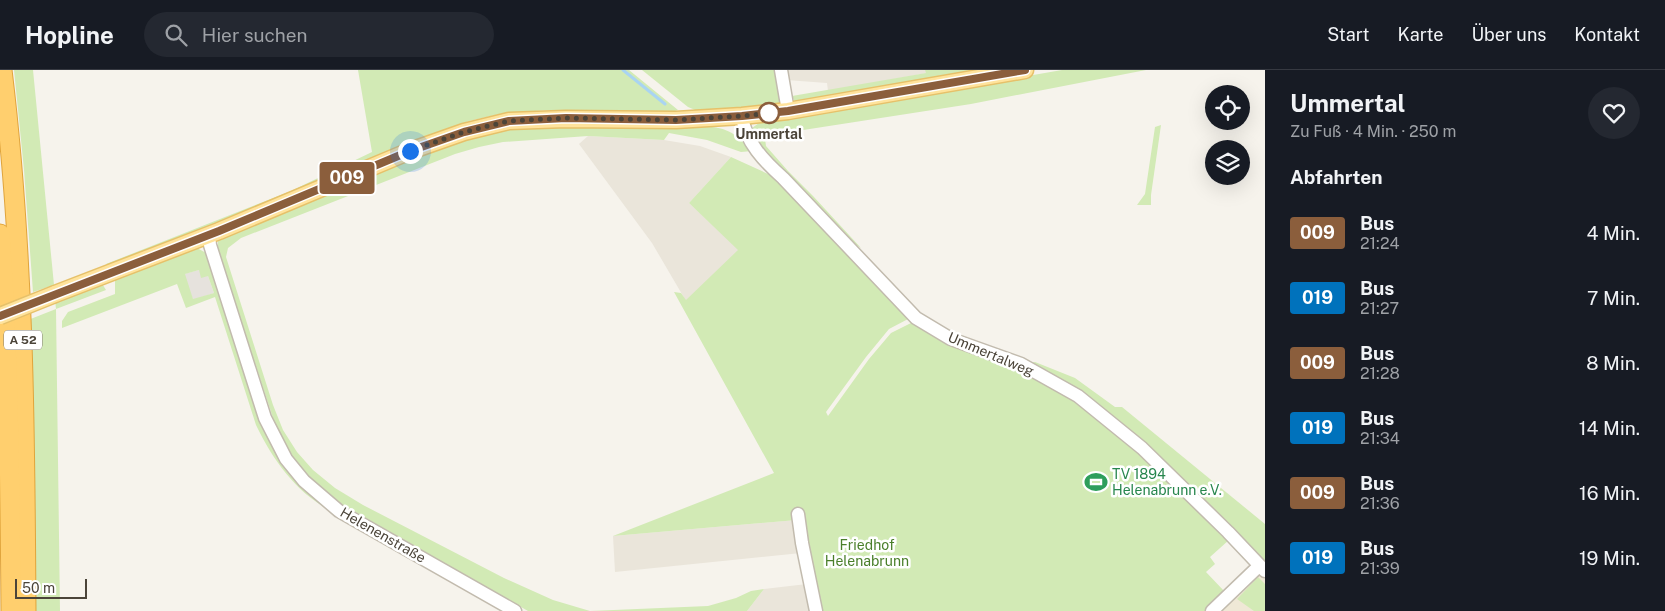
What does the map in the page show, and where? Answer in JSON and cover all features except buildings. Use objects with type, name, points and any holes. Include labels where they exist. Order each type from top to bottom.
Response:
[{"type":"highway","name":"A 52","points":[[2,70],[17,232],[24,359],[26,611]]},
{"type":"highway","name":"A 52","points":[[0,234],[8,361],[10,611]]},
{"type":"main road","points":[[0,316],[209,235],[410,151],[464,132],[509,121],[566,118],[676,120],[742,116],[788,111],[1025,70]]},
{"type":"street","points":[[781,70],[788,111]]},
{"type":"street","name":"Ummertalweg","points":[[742,116],[743,127],[763,159],[916,318],[952,339],[1021,364],[1078,396],[1142,448],[1262,568]]},
{"type":"street","name":"Helenenstraße","points":[[209,235],[210,245],[265,418],[286,459],[304,480],[339,511],[515,611]]},
{"type":"street","points":[[798,514],[816,611]]},
{"type":"street","points":[[1212,611],[1262,568]]},
{"type":"shaded area","points":[[784,70],[925,70],[927,73],[828,91],[827,83],[786,80]]},
{"type":"shaded area","points":[[588,136],[664,140],[700,146],[731,157],[689,203],[739,250],[686,301],[652,243],[579,144]]},
{"type":"shaded area","points":[[199,270],[208,276],[214,293],[193,300],[184,274]]},
{"type":"shaded area","points":[[797,520],[801,553],[615,572],[613,536]]},
{"type":"shaded area","points":[[1258,572],[1265,579],[1265,611],[1218,611]]},
{"type":"shaded area","points":[[807,584],[813,611],[747,611],[764,589]]},
{"type":"green space","points":[[14,70],[33,70],[54,285],[33,292],[24,170]]},
{"type":"green space","points":[[358,70],[629,70],[678,110],[666,114],[582,113],[551,110],[504,113],[469,121],[431,135],[238,218],[113,265],[106,264],[291,191],[372,152]]},
{"type":"green space","points":[[642,70],[777,70],[782,99],[778,106],[700,112],[688,107]]},
{"type":"green space","points":[[925,70],[1000,70],[795,102],[792,96],[926,73]]},
{"type":"green space","points":[[1062,70],[1146,70],[971,104],[771,135],[765,139],[766,146],[788,171],[861,248],[853,243],[758,145],[752,128],[759,123]]},
{"type":"green space","points":[[693,125],[726,130],[738,137],[752,151],[741,152],[707,140],[669,133],[664,140],[588,136],[503,142],[455,154],[241,238],[228,248],[226,257],[273,405],[283,430],[297,452],[313,470],[335,488],[363,505],[504,578],[553,600],[590,611],[528,611],[343,505],[315,486],[291,456],[277,430],[218,252],[218,239],[375,171],[477,134],[520,127]]},
{"type":"green space","points":[[1161,125],[1151,205],[1137,205],[1145,194],[1155,127]]},
{"type":"green space","name":"Friedhof Helenabrunn","points":[[731,157],[777,178],[910,318],[889,329],[826,412],[828,416],[869,359],[891,333],[911,323],[956,344],[1000,360],[1039,379],[1075,400],[1172,480],[1229,540],[1210,557],[1215,564],[1206,572],[1225,592],[1206,611],[813,611],[797,520],[613,536],[774,473],[674,292],[681,293],[686,300],[738,250],[689,203]]},
{"type":"green space","points":[[197,248],[208,254],[268,436],[329,510],[306,494],[286,474],[256,425],[215,297],[186,308],[177,284],[62,328],[62,321],[68,312],[115,294],[115,278]],"holes":[[[199,270],[201,278],[208,276],[214,293],[193,299],[185,274]]]},
{"type":"green space","points":[[101,282],[106,290],[56,309],[55,300]]},
{"type":"green space","points":[[56,309],[60,611],[32,611],[28,320]]},
{"type":"green space","points":[[1035,362],[1075,378],[1115,407],[1122,407],[1265,524],[1265,565],[1236,533],[1030,363]]},
{"type":"green space","points":[[1258,577],[1265,584],[1265,611],[1254,611],[1237,599]]},
{"type":"green space","points":[[764,589],[747,611],[590,611],[708,606],[736,598],[751,591]]},
{"type":"waterway","points":[[623,70],[665,104]]},
{"type":"bus line","name":"009","points":[[0,316],[219,231],[410,151],[464,132],[509,121],[566,118],[676,120],[742,116],[788,111],[1025,70]]},
{"type":"place","name":"Ummertal","points":[[769,113]]},
{"type":"place","name":"TV 1894 Helenabrunn e.V.","points":[[1096,482]]},
{"type":"route","points":[[410,151],[464,132],[509,121],[566,118],[676,120],[769,113]]}]
